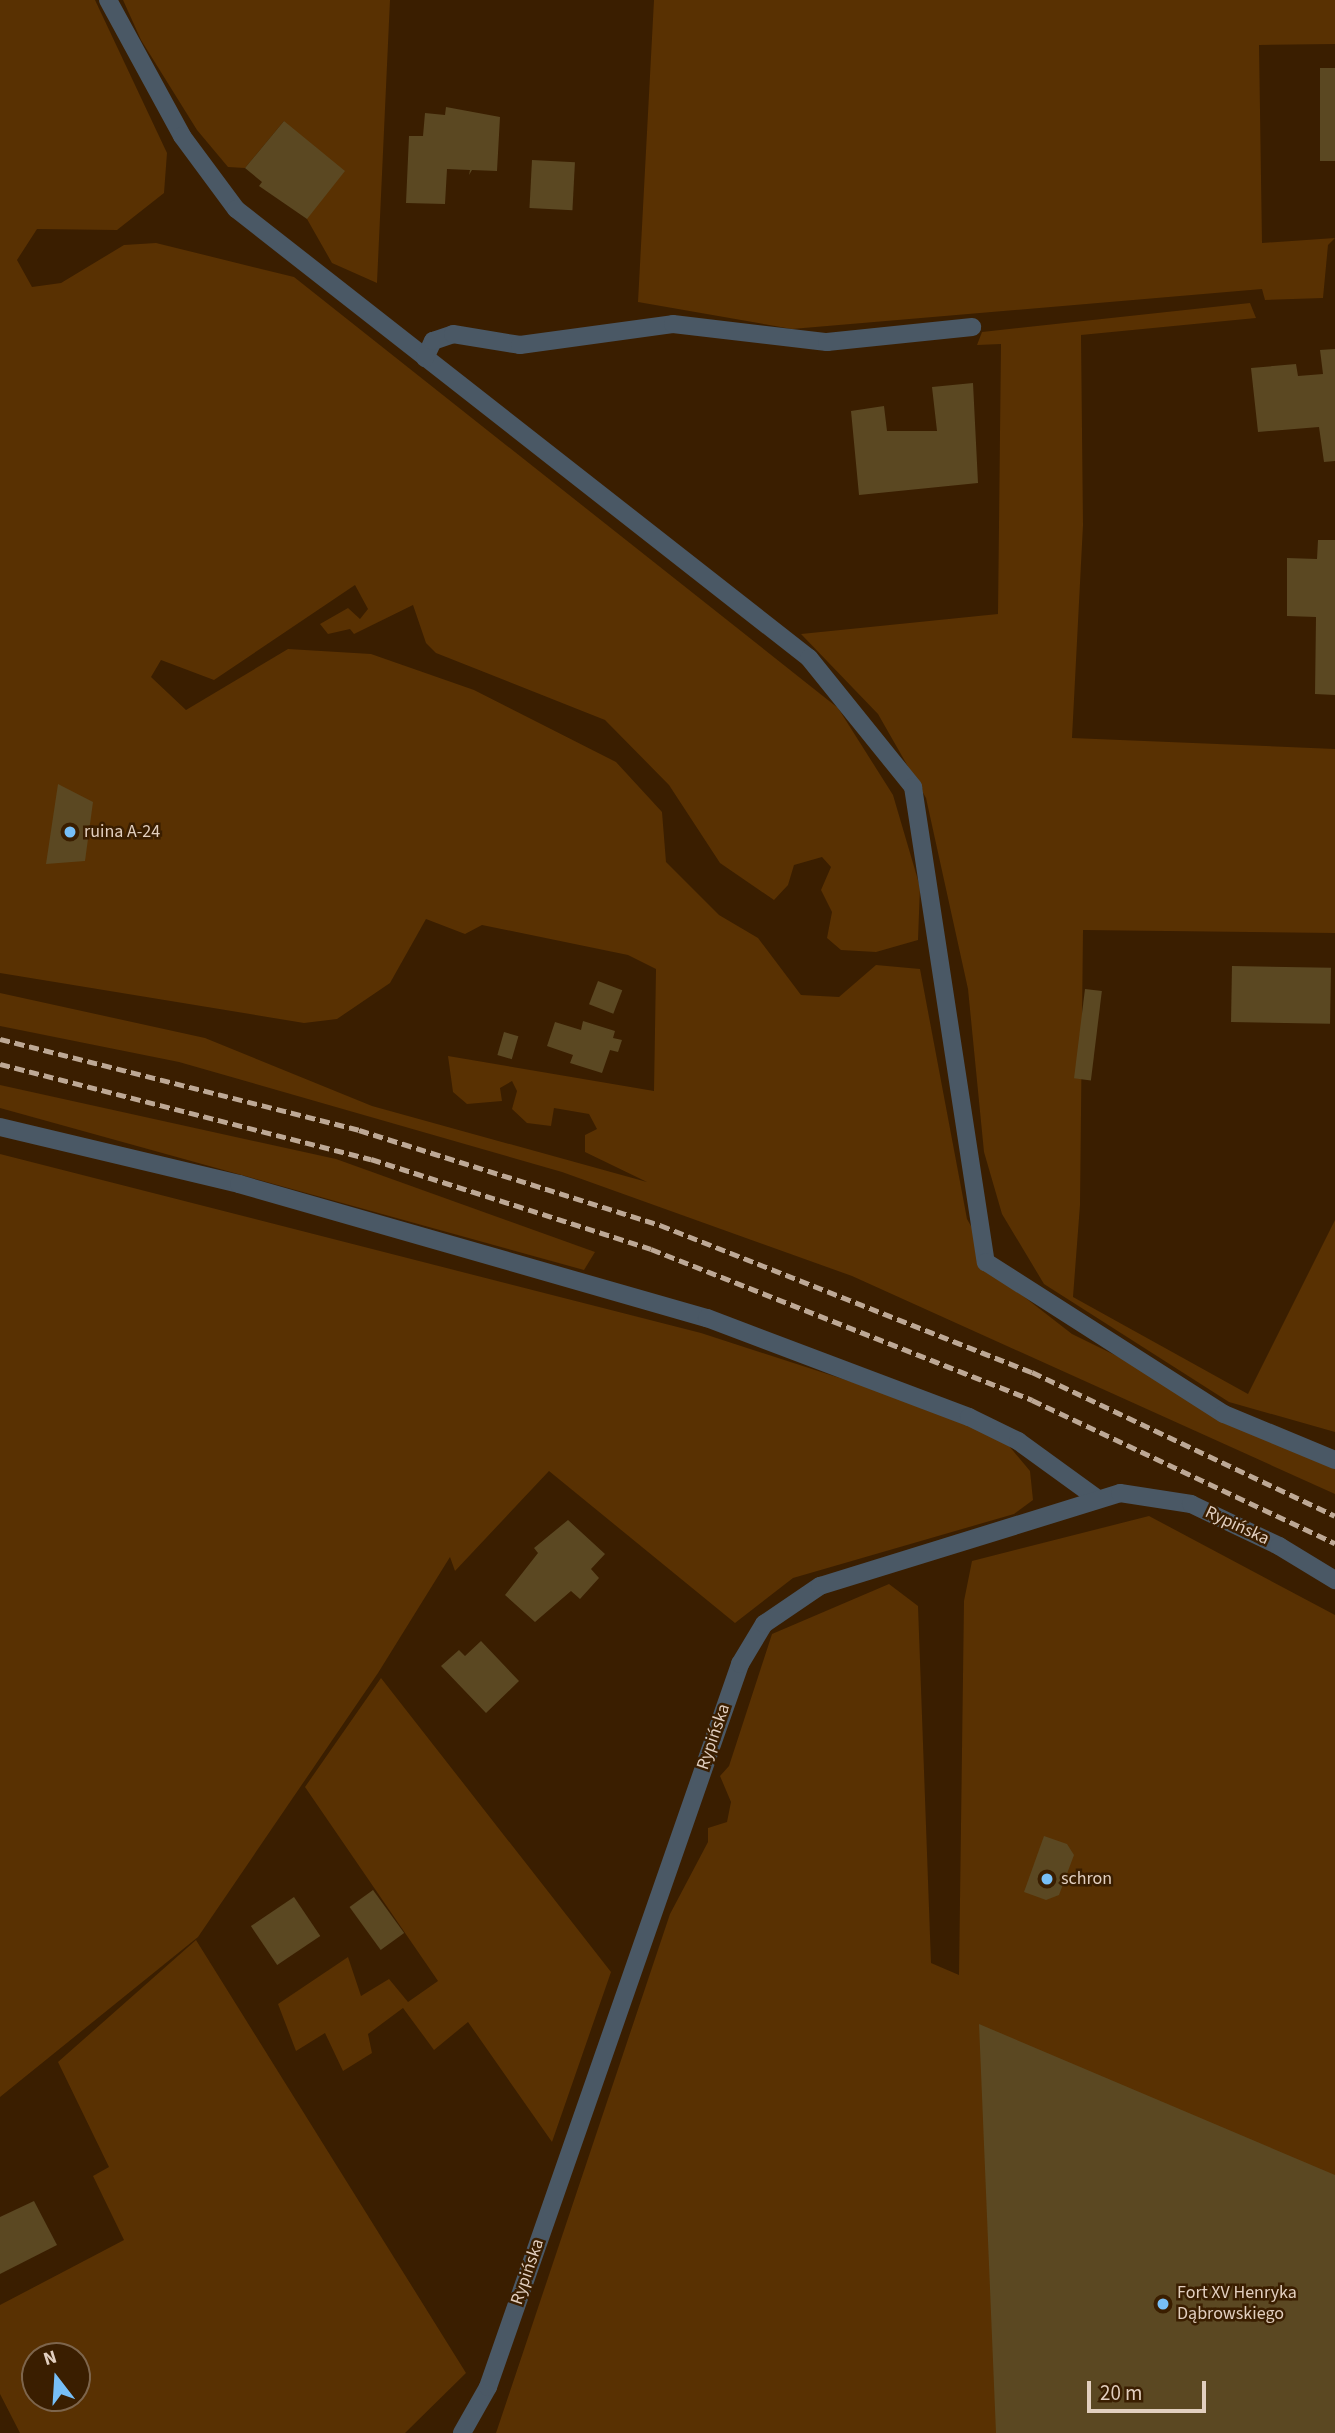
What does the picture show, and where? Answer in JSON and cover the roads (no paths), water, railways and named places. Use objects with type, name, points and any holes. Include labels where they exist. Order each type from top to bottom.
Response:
[{"type":"street","points":[[108,0],[182,136],[236,209],[809,658],[913,787],[986,1262],[1224,1414],[1335,1460]]},
{"type":"street","points":[[425,358],[431,343],[453,334],[520,345],[673,324],[827,342],[972,327]]},
{"type":"street","points":[[0,1127],[239,1184],[707,1318],[969,1417],[1018,1441],[1096,1497]]},
{"type":"street","name":"Rypińska","points":[[462,2433],[488,2387],[740,1664],[757,1633],[785,1605],[820,1587],[1096,1497],[1143,1493],[1191,1504],[1279,1546],[1335,1580]]},
{"type":"railway","points":[[0,1039],[359,1130],[660,1225],[1032,1372],[1335,1516]]},
{"type":"railway","points":[[0,1064],[371,1159],[651,1249],[1032,1400],[1335,1543]]},
{"type":"place","name":"ruina A-24","points":[[70,832]]},
{"type":"place","name":"schron","points":[[1047,1879]]},
{"type":"place","name":"Fort XV Henryka Dąbrowskiego","points":[[1163,2304]]}]
